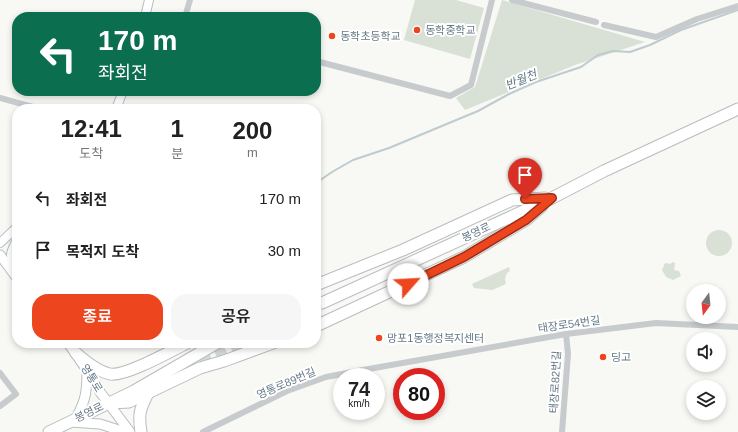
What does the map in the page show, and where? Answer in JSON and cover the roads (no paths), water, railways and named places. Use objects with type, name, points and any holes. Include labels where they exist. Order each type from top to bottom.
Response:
[{"type":"highway","name":"봉영로","points":[[322,304],[552,198],[604,171],[738,108]]},
{"type":"highway","points":[[321,283],[403,250],[512,200],[552,198]]},
{"type":"highway","points":[[321,324],[464,257],[526,220],[552,198]]},
{"type":"highway","points":[[76,353],[97,369],[111,374],[119,374],[136,368],[177,348]]},
{"type":"highway","name":"봉영로","points":[[49,432],[134,391],[208,348]]},
{"type":"highway","points":[[108,403],[129,402],[200,368],[259,348]]},
{"type":"highway","points":[[141,432],[139,417],[143,402],[148,393]]},
{"type":"main road","points":[[0,255],[12,271]]},
{"type":"main road","name":"영통로","points":[[72,348],[108,403],[130,432]]},
{"type":"main road","points":[[87,370],[86,397],[73,420],[100,424],[125,432]]},
{"type":"street","points":[[148,12],[149,0]]},
{"type":"street","points":[[186,12],[190,0]]},
{"type":"street","points":[[321,61],[450,96],[471,85],[492,0]]},
{"type":"street","points":[[512,0],[596,22]]},
{"type":"street","points":[[604,25],[656,37],[697,19],[738,6]]},
{"type":"street","points":[[0,98],[21,104]]},
{"type":"street","points":[[0,243],[12,232]]},
{"type":"street","points":[[0,255],[12,244]]},
{"type":"street","points":[[12,249],[10,258],[12,261]]},
{"type":"street","name":"태장로54번길","points":[[405,363],[566,334],[656,323],[738,327]]},
{"type":"street","name":"태장로82번길","points":[[562,432],[568,354],[566,334]]},
{"type":"street","name":"영통로89번길","points":[[203,432],[287,391],[326,377],[405,363]]},
{"type":"street","points":[[0,373],[16,394],[0,406]]},
{"type":"waterway","name":"반월천","points":[[321,180],[353,160],[389,148],[478,111],[509,94],[536,82],[581,67],[598,55],[613,51],[630,52],[650,45],[681,30],[738,10]]},
{"type":"tunnel","points":[[186,369],[230,348]]},
{"type":"place","name":"동학중학교","points":[[417,30]]},
{"type":"place","name":"동학초등학교","points":[[332,36]]},
{"type":"place","name":"망포1동행정복지센터","points":[[379,338]]},
{"type":"place","name":"딩고","points":[[603,357]]}]
